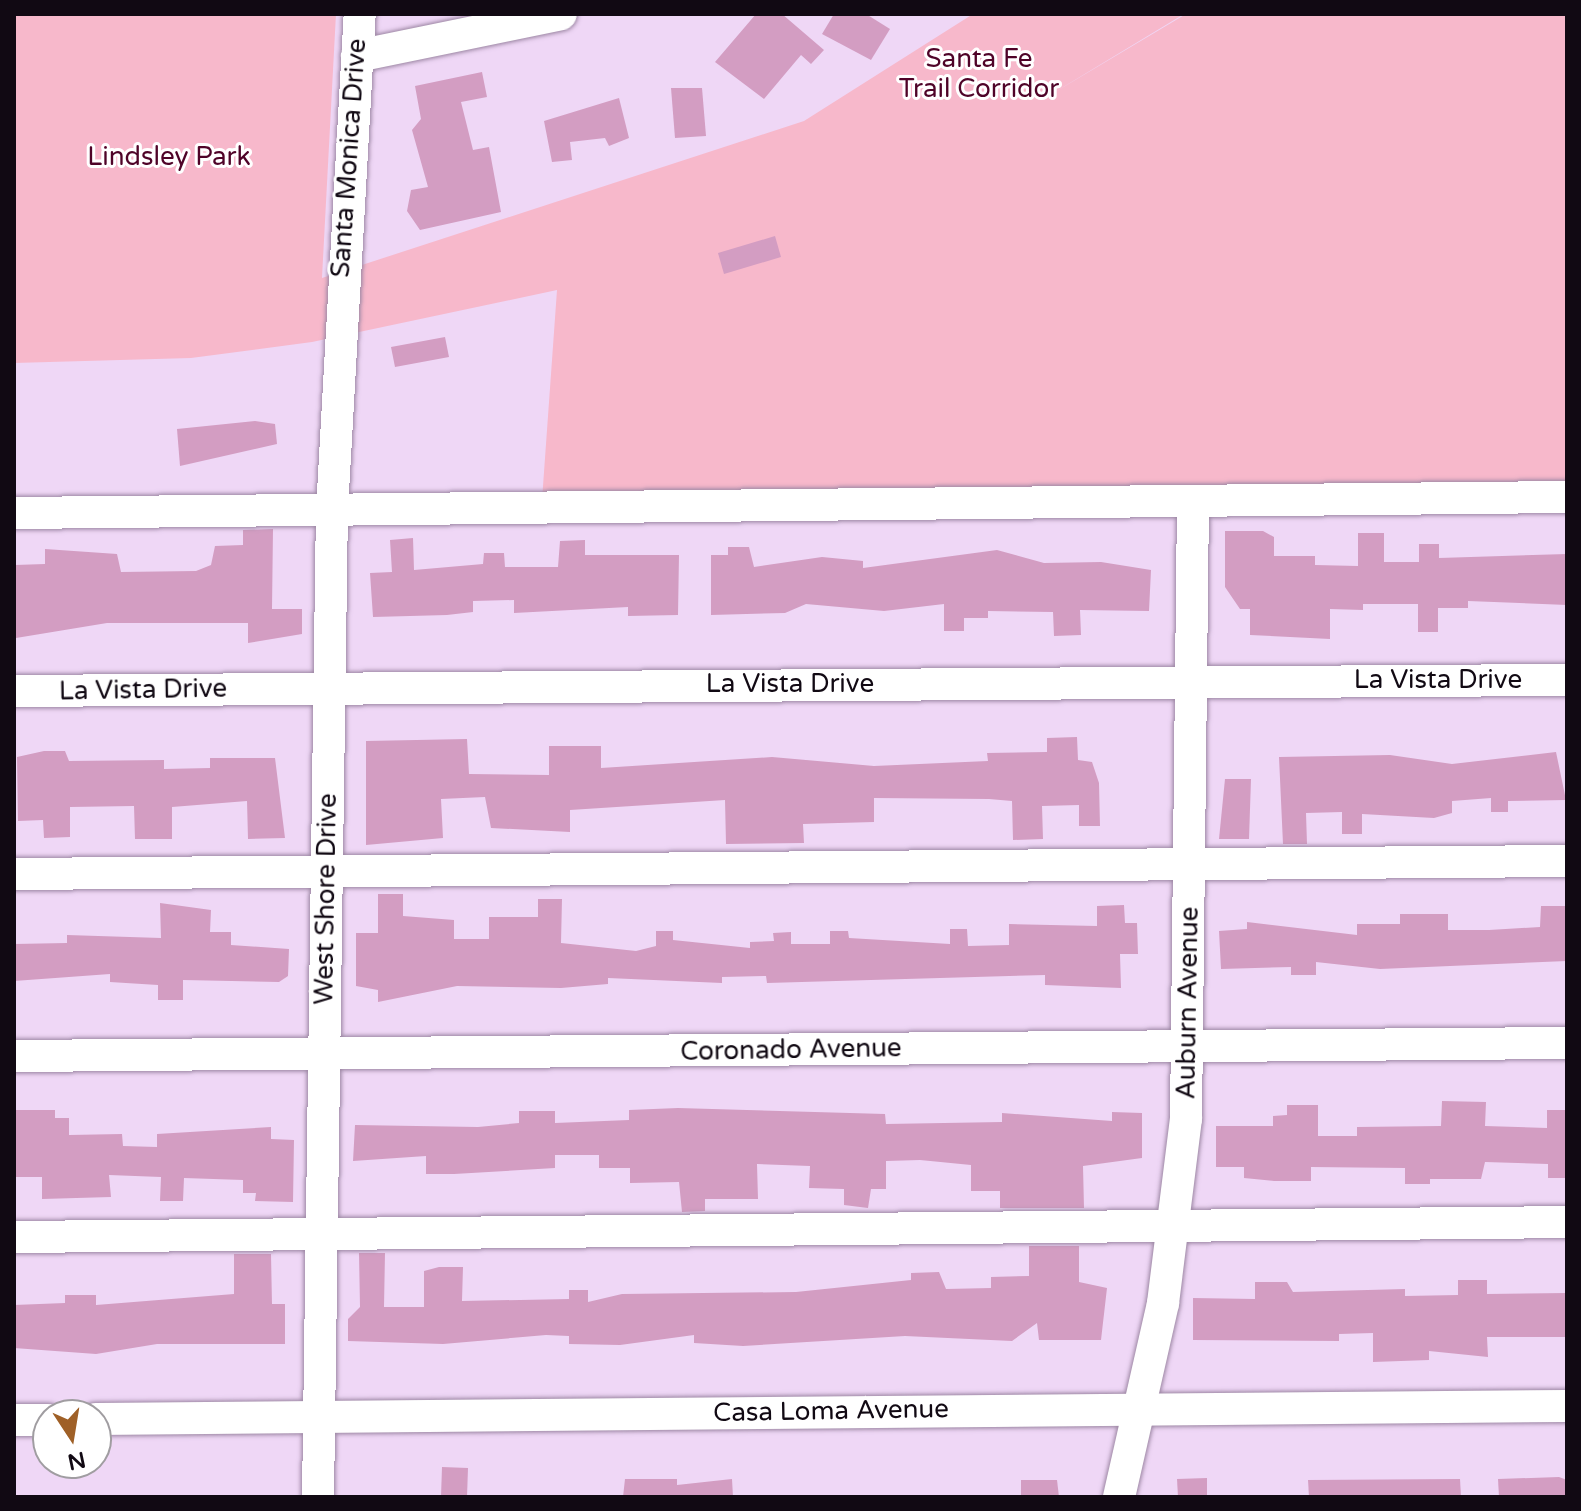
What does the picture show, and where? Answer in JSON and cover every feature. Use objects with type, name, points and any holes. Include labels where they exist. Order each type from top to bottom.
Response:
[{"type":"street","name":"Santa Monica Drive","points":[[340,301],[360,14]]},
{"type":"street","points":[[357,56],[561,14]]},
{"type":"street","name":"West Shore Drive","points":[[318,1497],[332,510],[340,301]]},
{"type":"street","points":[[14,513],[1567,497]]},
{"type":"street","name":"Auburn Avenue","points":[[1119,1497],[1135,1408],[1175,1227],[1188,1046],[1194,681],[1193,502]]},
{"type":"street","name":"La Vista Drive","points":[[14,691],[1567,680]]},
{"type":"street","points":[[14,874],[1567,861]]},
{"type":"street","name":"Coronado Avenue","points":[[14,1056],[1567,1043]]},
{"type":"street","points":[[14,1237],[1567,1222]]},
{"type":"street","name":"Casa Loma Avenue","points":[[112,1419],[1567,1406]]},
{"type":"green space","points":[[14,14],[336,14],[322,278],[804,121],[973,14],[1184,14],[1045,98],[1186,14],[1567,14],[1567,487],[542,500],[557,290],[312,342],[191,358],[14,363]]},
{"type":"building","points":[[756,14],[782,14],[824,50],[811,64],[801,55],[764,99],[715,62]]},
{"type":"building","points":[[834,14],[866,14],[890,29],[871,60],[822,34]]},
{"type":"building","points":[[482,72],[487,97],[461,102],[473,150],[489,147],[501,212],[420,230],[407,211],[411,190],[428,187],[412,130],[421,119],[415,86]]},
{"type":"building","points":[[671,88],[702,88],[706,136],[675,138]]},
{"type":"building","points":[[619,98],[629,138],[609,146],[605,138],[570,142],[572,160],[552,162],[544,121]]},
{"type":"building","points":[[775,236],[781,257],[724,274],[718,253]]},
{"type":"building","points":[[445,337],[449,357],[395,367],[391,347]]},
{"type":"building","points":[[255,421],[275,424],[277,444],[180,466],[177,429]]},
{"type":"building","points":[[273,529],[272,609],[302,609],[302,634],[248,643],[248,623],[107,623],[16,638],[15,565],[45,564],[45,549],[117,554],[121,572],[196,571],[211,565],[215,546],[243,545],[243,530]]},
{"type":"building","points":[[1225,531],[1263,531],[1274,537],[1274,556],[1315,556],[1315,565],[1358,566],[1358,533],[1384,533],[1384,562],[1419,562],[1419,544],[1439,544],[1439,558],[1567,554],[1567,605],[1468,601],[1468,608],[1438,608],[1438,632],[1418,632],[1418,604],[1363,604],[1363,610],[1330,609],[1330,639],[1250,635],[1250,609],[1240,609],[1225,587]]},
{"type":"building","points":[[413,538],[414,570],[483,564],[484,553],[504,553],[505,567],[558,567],[560,541],[585,540],[585,555],[679,555],[678,615],[628,616],[628,607],[514,613],[514,600],[473,601],[473,612],[373,617],[370,573],[392,572],[390,540]]},
{"type":"building","points":[[728,547],[749,547],[754,567],[822,557],[863,561],[863,568],[997,550],[1044,563],[1101,562],[1151,570],[1149,611],[1080,610],[1081,635],[1054,636],[1053,612],[988,611],[988,618],[964,618],[964,631],[944,631],[944,604],[884,611],[806,604],[785,613],[711,615],[711,555],[728,555]]},
{"type":"building","points":[[1077,737],[1078,760],[1092,762],[1099,783],[1100,826],[1079,826],[1079,805],[1042,806],[1043,839],[1013,840],[1012,801],[989,799],[874,798],[874,822],[803,824],[804,843],[726,844],[725,800],[570,810],[570,832],[491,828],[485,797],[441,799],[443,838],[366,845],[366,741],[467,739],[469,774],[549,775],[549,746],[601,746],[601,768],[772,757],[874,766],[988,761],[987,753],[1047,752],[1047,738]]},
{"type":"building","points":[[44,751],[65,751],[69,761],[164,760],[164,769],[210,768],[210,758],[275,758],[285,838],[248,839],[247,801],[172,807],[172,839],[135,839],[134,806],[70,807],[70,837],[44,838],[43,820],[18,821],[17,757]]},
{"type":"building","points":[[1556,752],[1566,800],[1508,801],[1508,812],[1491,812],[1491,798],[1452,801],[1452,813],[1434,818],[1362,814],[1362,834],[1342,834],[1342,812],[1306,813],[1307,844],[1283,844],[1279,757],[1390,755],[1452,764]]},
{"type":"building","points":[[1225,779],[1251,779],[1249,839],[1219,839]]},
{"type":"building","points":[[378,894],[403,894],[403,916],[454,920],[454,939],[489,939],[489,917],[538,917],[538,899],[562,899],[561,943],[636,951],[656,946],[656,931],[673,931],[673,940],[750,948],[750,942],[774,941],[773,933],[791,932],[791,944],[830,944],[830,931],[848,931],[849,938],[950,944],[950,929],[967,929],[968,946],[1009,945],[1009,924],[1097,926],[1097,906],[1124,905],[1125,923],[1137,923],[1138,954],[1120,954],[1121,988],[1045,985],[1045,975],[767,983],[766,976],[722,977],[722,983],[608,978],[608,984],[561,988],[457,986],[378,1002],[378,990],[356,986],[356,933],[378,933]]},
{"type":"building","points":[[160,903],[211,910],[210,932],[231,932],[231,945],[289,949],[288,976],[279,982],[183,980],[183,1000],[158,1000],[158,985],[110,982],[110,974],[14,981],[14,944],[67,943],[67,935],[161,938]]},
{"type":"building","points":[[1541,906],[1567,906],[1567,961],[1380,969],[1316,962],[1316,975],[1291,975],[1291,967],[1221,969],[1219,931],[1247,929],[1247,922],[1357,935],[1357,924],[1400,924],[1400,914],[1448,914],[1448,930],[1489,930],[1540,927]]},
{"type":"building","points":[[1442,1101],[1486,1102],[1485,1126],[1547,1128],[1547,1110],[1567,1110],[1567,1178],[1548,1178],[1548,1164],[1485,1162],[1481,1179],[1430,1179],[1430,1184],[1405,1184],[1405,1168],[1311,1167],[1311,1181],[1274,1181],[1244,1178],[1244,1167],[1216,1167],[1216,1126],[1273,1126],[1273,1116],[1287,1115],[1287,1105],[1318,1105],[1318,1136],[1357,1136],[1357,1127],[1441,1126]]},
{"type":"building","points":[[678,1108],[885,1114],[886,1124],[1002,1122],[1002,1113],[1112,1121],[1112,1112],[1142,1113],[1142,1158],[1083,1166],[1084,1208],[1000,1208],[1000,1191],[971,1191],[971,1165],[920,1160],[886,1161],[886,1189],[871,1189],[868,1208],[844,1205],[844,1189],[809,1188],[810,1166],[757,1164],[758,1199],[705,1199],[705,1211],[682,1212],[679,1182],[630,1183],[630,1168],[599,1168],[599,1155],[555,1155],[555,1168],[454,1174],[426,1174],[426,1156],[353,1161],[355,1125],[478,1127],[519,1123],[519,1111],[555,1111],[555,1123],[629,1120],[629,1110]]},
{"type":"building","points":[[14,1110],[55,1110],[55,1118],[69,1118],[69,1135],[122,1134],[123,1146],[157,1147],[157,1134],[271,1127],[271,1139],[294,1140],[293,1202],[255,1201],[256,1193],[243,1193],[243,1180],[184,1178],[183,1201],[160,1201],[161,1177],[109,1175],[111,1197],[42,1199],[42,1177],[14,1177]]},
{"type":"building","points":[[1029,1246],[1079,1246],[1079,1282],[1107,1288],[1101,1340],[1039,1340],[1037,1323],[1012,1341],[905,1336],[743,1346],[694,1343],[694,1335],[620,1345],[569,1344],[569,1336],[546,1335],[443,1344],[348,1341],[348,1319],[360,1307],[359,1253],[385,1253],[384,1307],[424,1307],[424,1271],[439,1267],[463,1267],[462,1301],[569,1299],[569,1290],[588,1290],[588,1302],[622,1294],[796,1292],[911,1280],[911,1273],[939,1272],[946,1289],[991,1288],[991,1277],[1029,1276]]},
{"type":"building","points":[[234,1254],[271,1254],[272,1304],[285,1304],[285,1344],[157,1344],[96,1354],[14,1348],[14,1305],[65,1303],[65,1295],[96,1295],[96,1305],[234,1294]]},
{"type":"building","points":[[1458,1280],[1487,1280],[1487,1294],[1567,1293],[1567,1337],[1487,1337],[1488,1357],[1429,1351],[1429,1360],[1373,1362],[1373,1333],[1339,1334],[1339,1341],[1193,1340],[1193,1298],[1255,1299],[1255,1282],[1287,1282],[1293,1292],[1405,1289],[1405,1296],[1458,1295]]},
{"type":"building","points":[[442,1467],[468,1468],[467,1497],[441,1497]]},
{"type":"building","points":[[1559,1477],[1567,1480],[1567,1497],[1499,1497],[1498,1479]]},
{"type":"building","points":[[1207,1478],[1207,1497],[1178,1497],[1177,1479]]},
{"type":"building","points":[[625,1479],[677,1479],[677,1485],[732,1479],[733,1497],[623,1497]]},
{"type":"building","points":[[1460,1479],[1461,1497],[1309,1497],[1308,1480]]},
{"type":"building","points":[[1021,1480],[1057,1480],[1059,1497],[1021,1497]]},
{"type":"park label","name":"Santa Fe Trail Corridor","points":[[979,74]]},
{"type":"park label","name":"Lindsley Park","points":[[169,157]]}]
